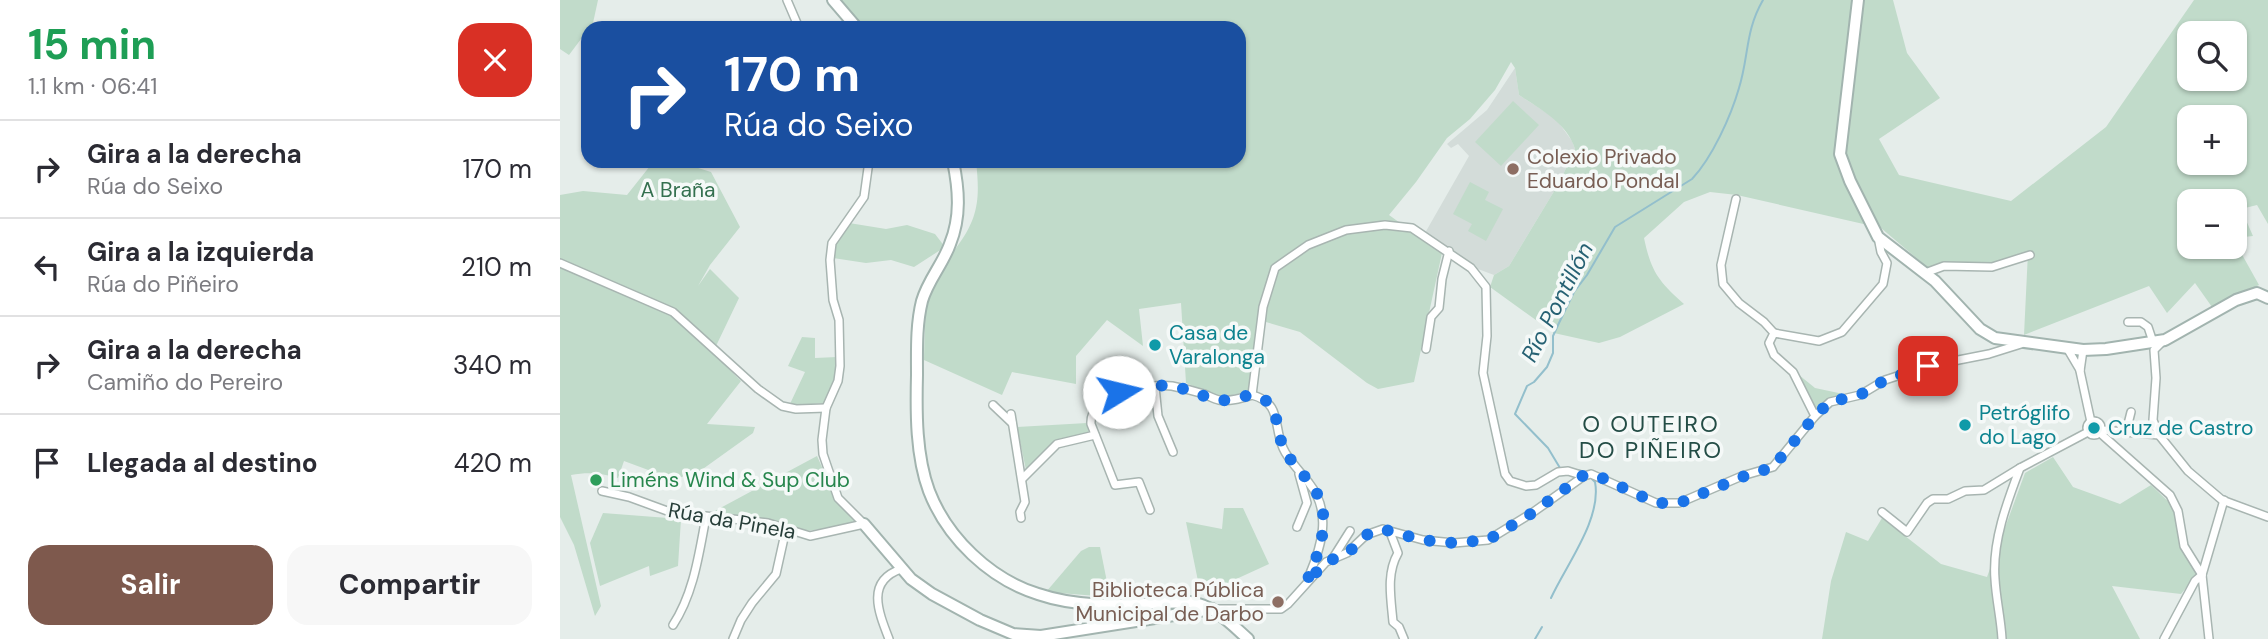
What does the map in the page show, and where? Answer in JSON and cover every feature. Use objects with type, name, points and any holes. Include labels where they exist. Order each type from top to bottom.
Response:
[{"type":"street","points":[[787,0],[798,21]]},
{"type":"street","points":[[833,0],[851,21]]},
{"type":"street","points":[[1736,199],[1721,264],[1723,284],[1739,303],[1765,322],[1773,333],[1819,341],[1842,332],[1883,284],[1887,263],[1840,154],[1858,0]]},
{"type":"street","points":[[868,168],[864,197],[832,243],[830,261],[833,300],[839,320],[840,366],[838,381],[826,408],[822,440],[827,468],[838,498],[864,524],[901,569],[932,594],[980,620],[1013,634],[1041,637],[1221,611],[1280,609],[1288,604],[1326,562],[1348,553],[1366,535],[1382,529],[1423,540],[1454,543],[1488,540],[1532,513],[1584,475]]},
{"type":"street","points":[[954,168],[959,206],[955,227],[950,246],[928,284],[918,333],[918,430],[929,491],[942,517],[973,555],[988,568],[1017,586],[1037,594],[1097,606],[1190,602],[1203,604],[1221,611],[1245,638]]},
{"type":"street","points":[[1252,395],[1263,307],[1275,268],[1308,245],[1346,229],[1385,225],[1412,228],[1472,268],[1486,287],[1487,336],[1483,373],[1505,474],[1510,481],[1526,486],[1536,485],[1558,472],[1568,471],[1600,477],[1656,503],[1679,503],[1773,467],[1830,402],[1860,395],[1885,380],[1928,366],[1989,354],[2025,342]]},
{"type":"street","points":[[1878,237],[1935,281],[1980,329],[1995,338],[2083,350],[2106,349],[2159,341],[2236,300],[2257,293],[2268,298]]},
{"type":"street","points":[[1426,349],[1431,317],[1439,308],[1449,251]]},
{"type":"street","points":[[1925,274],[1944,266],[1992,267],[2030,254]]},
{"type":"street","points":[[560,263],[673,312],[758,390],[782,406],[796,409],[826,408]]},
{"type":"street","points":[[2128,322],[2141,322],[2159,341]]},
{"type":"street","points":[[1773,333],[1769,343],[1771,351],[1793,372],[1815,416]]},
{"type":"street","points":[[2159,341],[2154,350],[2156,377],[2153,420],[2159,435],[2188,471],[2224,500],[2268,517]]},
{"type":"street","points":[[2067,348],[2080,371],[2091,422]]},
{"type":"street","points":[[2080,371],[2083,350]]},
{"type":"street","points":[[1150,510],[1139,482],[1115,485],[1091,424],[1091,416],[1101,404],[1119,392],[1170,386],[1219,400],[1252,395],[1262,398],[1270,405],[1278,421],[1283,447],[1319,497],[1323,513],[1321,549],[1306,583]]},
{"type":"street","points":[[1155,387],[1157,416],[1172,452]]},
{"type":"street","points":[[993,405],[1012,419],[1025,502],[1020,512],[1021,518]]},
{"type":"street","points":[[2126,432],[2131,412]]},
{"type":"street","points":[[2091,422],[2087,427],[2093,436],[2101,432],[2159,435]]},
{"type":"street","points":[[2091,422],[2098,422],[2101,432],[2171,495],[2178,511],[2184,546],[2202,575]]},
{"type":"street","points":[[1882,512],[1907,532],[1927,503],[1933,499],[1948,499],[1965,491],[1984,490],[2088,432]]},
{"type":"street","points":[[1022,478],[1057,444],[1096,435]]},
{"type":"street","points":[[1296,467],[1304,485],[1307,503],[1297,527]]},
{"type":"street","points":[[2002,639],[1994,578],[1997,546],[2006,506],[2020,468]]},
{"type":"street","name":"Rúa da Pinela","points":[[602,491],[629,497],[670,512],[768,523],[810,536],[864,524]]},
{"type":"street","points":[[2209,639],[2202,575],[2224,500]]},
{"type":"street","points":[[673,625],[686,600],[696,568],[706,517]]},
{"type":"street","points":[[733,639],[752,603],[776,574],[786,529]]},
{"type":"street","points":[[1333,559],[1350,531]]},
{"type":"street","points":[[1390,532],[1398,552],[1391,565],[1393,622],[1399,627],[1404,639]]},
{"type":"street","points":[[889,639],[877,598],[880,582],[888,573],[901,569]]},
{"type":"street","points":[[2164,639],[2195,581],[2202,575]]},
{"type":"shaded area","name":"Colexio Privado Eduardo Pondal","points":[[1515,68],[1519,95],[1556,119],[1575,149],[1559,183],[1509,266],[1494,275],[1478,269],[1425,233],[1469,156],[1458,144],[1451,148],[1447,144],[1487,110]]},
{"type":"green space","points":[[560,0],[598,0],[593,21],[581,21],[581,39],[569,55],[560,49]]},
{"type":"green space","points":[[841,0],[1893,0],[1907,53],[1940,98],[1879,139],[1899,175],[2011,201],[2106,127],[2177,25],[2177,91],[2247,91],[2247,21],[2179,21],[2194,0],[2268,0],[2268,224],[2257,205],[2247,208],[2247,189],[2177,189],[2177,259],[2244,259],[2259,285],[2212,307],[2195,283],[2167,313],[2149,286],[2024,335],[2028,252],[1993,265],[1927,267],[1881,228],[1737,195],[1710,192],[1684,202],[1644,238],[1657,275],[1684,304],[1620,337],[1599,343],[1554,333],[1490,287],[1494,275],[1509,266],[1559,183],[1575,149],[1560,124],[1519,95],[1515,68],[1511,62],[1495,90],[1470,119],[1447,138],[1389,215],[1442,253],[1414,382],[1378,389],[1300,332],[1266,322],[1248,392],[1221,397],[1186,383],[1181,303],[1139,309],[1143,346],[1107,320],[1076,356],[1076,384],[1012,372],[1002,395],[924,360],[930,287],[935,274],[964,237],[973,217],[977,197],[977,168],[1246,168],[1246,21],[858,21]]},
{"type":"green space","points":[[1513,101],[1539,125],[1501,166],[1475,142]]},
{"type":"green space","name":"A Braña","points":[[648,168],[698,168],[711,172],[740,227],[710,265],[698,286],[710,269],[739,298],[716,346],[681,315],[683,324],[741,381],[707,424],[755,427],[753,433],[700,471],[647,488],[651,471],[624,461],[618,478],[595,474],[571,475],[601,606],[595,616],[574,545],[560,517],[560,195],[583,191],[627,195]]},
{"type":"green space","points":[[1470,182],[1489,192],[1485,200],[1503,209],[1486,241],[1468,231],[1472,224],[1453,214]]},
{"type":"green space","points":[[2247,222],[2253,236],[2247,237]]},
{"type":"green space","points":[[849,223],[886,229],[907,225],[935,234],[945,247],[914,267],[891,260],[866,263],[833,258],[837,241]]},
{"type":"green space","points":[[802,337],[815,338],[815,358],[837,357],[836,379],[825,403],[789,406],[805,372],[788,366]]},
{"type":"green space","points":[[1799,375],[1815,388],[1848,395],[1831,399],[1814,410]]},
{"type":"green space","points":[[1087,423],[1089,435],[1056,443],[1026,470],[1017,427]]},
{"type":"green space","points":[[817,456],[837,501],[857,520],[838,527],[805,531],[711,513]]},
{"type":"green space","points":[[2053,457],[2073,487],[2120,504],[2151,485],[2175,508],[2181,546],[2197,575],[2181,594],[2112,586],[2140,639],[1822,639],[1831,581],[1846,532],[1868,541],[1882,518],[1941,564],[1987,577],[2025,473]]},
{"type":"green space","points":[[1224,508],[1243,508],[1269,564],[1221,586],[1198,581],[1186,522],[1222,529]]},
{"type":"green space","points":[[603,513],[681,519],[678,566],[650,576],[649,566],[600,586],[590,543]]},
{"type":"green space","points":[[1089,547],[1100,547],[1110,597],[1046,592],[1081,551]]},
{"type":"waterway","name":"Río Pontillón","points":[[1563,468],[1560,468],[1548,448],[1515,414],[1527,386],[1547,367],[1553,353],[1553,336],[1574,292],[1615,227],[1692,179],[1714,148],[1736,99],[1750,33],[1763,0]]},
{"type":"waterway","name":"Río Pontillón","points":[[1576,470],[1582,471]]},
{"type":"waterway","name":"Río Pontillón","points":[[1551,598],[1588,526],[1596,496],[1595,482],[1592,479]]},
{"type":"waterway","name":"Río Pontillón","points":[[1535,639],[1542,627]]},
{"type":"place","name":"Colexio Privado Eduardo Pondal","points":[[1513,169]]},
{"type":"place","name":"Casa de Varalonga","points":[[1155,345]]},
{"type":"place","name":"Petróglifo do Lago","points":[[1965,425]]},
{"type":"place","name":"Cruz de Castro","points":[[2094,428]]},
{"type":"place","name":"Liméns Wind & Sup Club","points":[[596,480]]},
{"type":"place","name":"Biblioteca Pública Municipal de Darbo","points":[[1278,602]]},
{"type":"district","name":"O OUTEIRO DO PIÑEIRO","points":[[1651,437]]},
{"type":"route","points":[[1119,392],[1170,386],[1219,400],[1252,395],[1262,398],[1270,405],[1278,421],[1283,447],[1319,497],[1323,513],[1321,549],[1306,583],[1326,562],[1348,553],[1366,535],[1382,529],[1423,540],[1454,543],[1488,540],[1532,513],[1584,475],[1600,477],[1656,503],[1679,503],[1773,467],[1830,402],[1860,395],[1885,380],[1928,366]]}]
